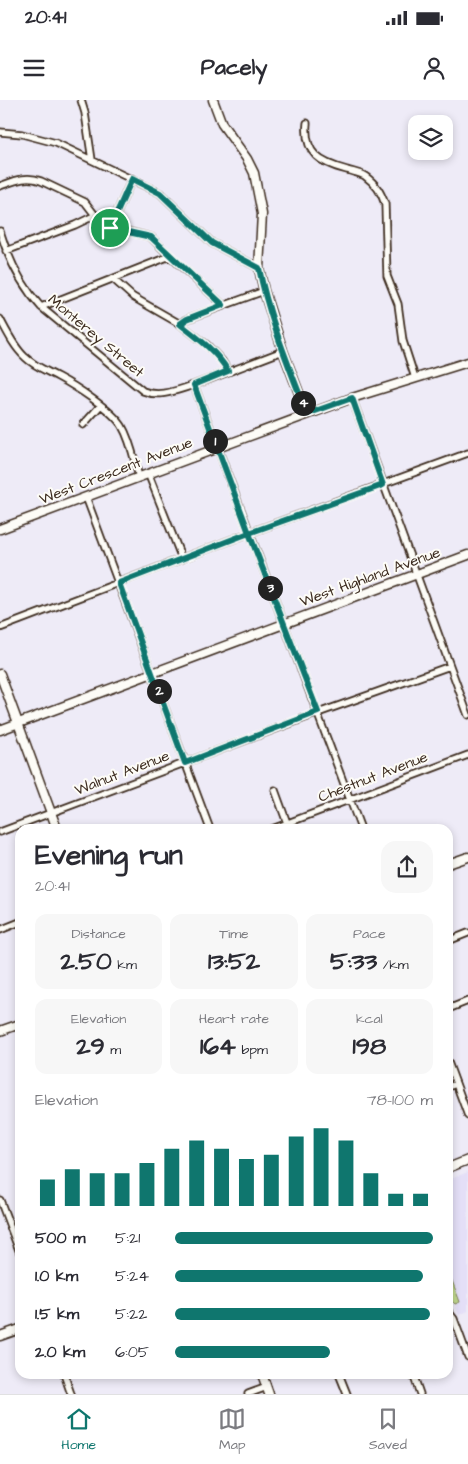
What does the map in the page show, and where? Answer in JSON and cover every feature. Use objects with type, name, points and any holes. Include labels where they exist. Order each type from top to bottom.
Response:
[{"type":"street","points":[[81,100],[92,160]]},
{"type":"street","points":[[213,100],[222,124],[247,159],[254,174],[262,214],[259,268],[264,291],[283,351],[307,414]]},
{"type":"street","points":[[307,123],[306,136],[313,154],[322,162],[364,175],[380,191],[384,204],[387,276],[398,304],[403,341],[416,378]]},
{"type":"street","points":[[0,132],[22,134],[56,143],[160,193],[212,243],[259,268]]},
{"type":"street","points":[[0,186],[18,179],[36,179],[85,202],[102,224],[110,228],[151,237],[223,305]]},
{"type":"street","points":[[110,228],[132,179]]},
{"type":"street","points":[[6,250],[74,226],[96,215]]},
{"type":"street","name":"Monterey Street","points":[[0,231],[6,250],[24,285],[40,307],[142,391],[152,395],[162,394],[194,385],[283,351]]},
{"type":"street","points":[[40,307],[170,256]]},
{"type":"street","points":[[113,279],[133,297],[180,324],[208,346],[222,361],[228,371]]},
{"type":"street","points":[[180,324],[187,319],[264,291]]},
{"type":"street","points":[[0,319],[14,344],[24,357],[74,386],[115,418],[129,440],[139,477]]},
{"type":"street","name":"West Crescent Avenue","points":[[0,528],[352,398],[468,362]]},
{"type":"street","points":[[194,385],[359,824]]},
{"type":"street","points":[[352,398],[468,716]]},
{"type":"street","points":[[83,425],[100,406]]},
{"type":"street","points":[[0,628],[249,533],[468,453]]},
{"type":"street","points":[[148,473],[182,559]]},
{"type":"street","points":[[86,497],[208,824]]},
{"type":"street","name":"West Highland Avenue","points":[[0,730],[468,556]]},
{"type":"street","name":"Walnut Avenue","points":[[22,824],[318,712],[450,666]]},
{"type":"street","points":[[0,674],[55,824]]},
{"type":"street","name":"Chestnut Avenue","points":[[287,823],[468,755]]},
{"type":"street","points":[[275,790],[287,823]]},
{"type":"street","name":"Walnut Avenue","points":[[0,832],[15,827]]},
{"type":"street","points":[[453,862],[468,857]]},
{"type":"street","points":[[0,930],[15,924]]},
{"type":"street","points":[[453,938],[468,933]]},
{"type":"street","points":[[453,1007],[468,1001]]},
{"type":"street","points":[[0,1031],[15,1026]]},
{"type":"street","points":[[453,1076],[468,1116]]},
{"type":"street","points":[[453,1166],[468,1160]]},
{"type":"street","points":[[0,1200],[15,1240]]},
{"type":"street","points":[[453,1318],[468,1356]]},
{"type":"street","points":[[0,1336],[15,1331]]},
{"type":"street","points":[[66,1379],[71,1394]]},
{"type":"street","points":[[341,1379],[347,1394]]},
{"type":"street","points":[[415,1379],[420,1394]]},
{"type":"street","points":[[248,1394],[268,1390]]},
{"type":"shaded area","points":[[468,1172],[468,1311],[459,1315],[453,1302],[453,1178]]},
{"type":"green space","points":[[453,1283],[460,1302],[455,1304],[453,1302]]},
{"type":"route","points":[[110,228],[132,179],[160,193],[212,243],[259,268],[264,291],[283,351],[307,414],[352,398],[383,485],[249,533],[318,712],[185,763],[119,583],[249,533],[194,385],[228,371],[222,361],[208,346],[180,324],[187,319],[223,305],[151,237],[110,228]]}]
